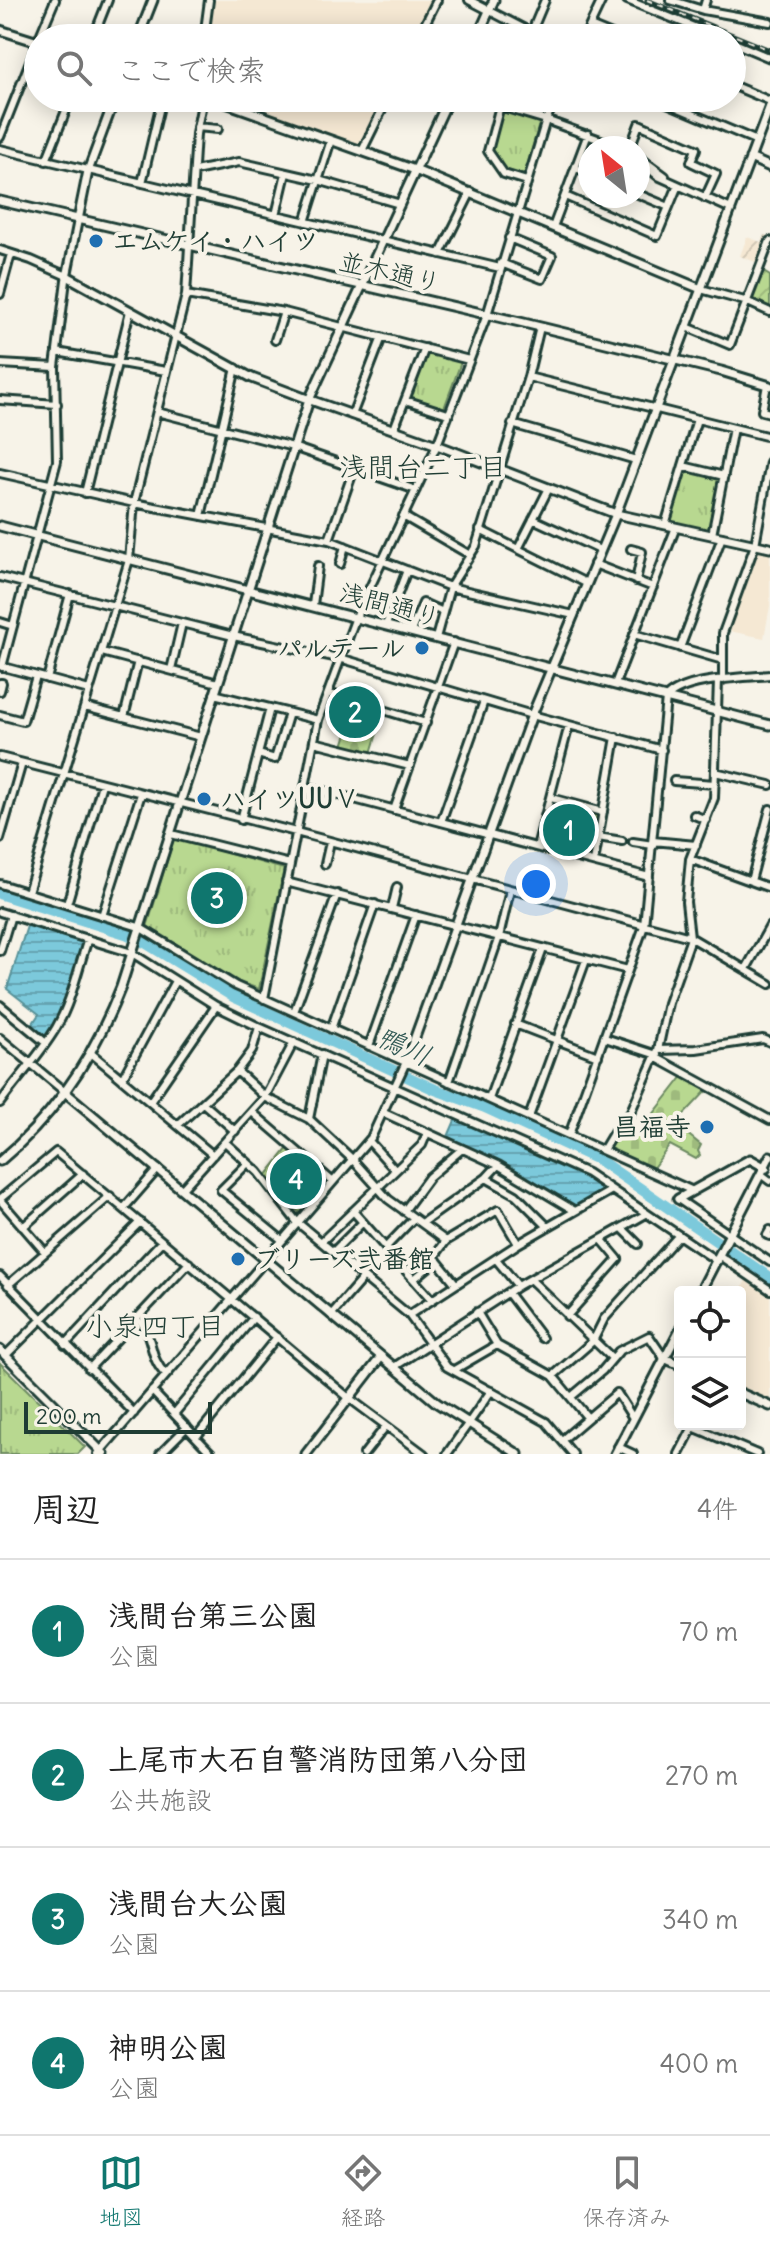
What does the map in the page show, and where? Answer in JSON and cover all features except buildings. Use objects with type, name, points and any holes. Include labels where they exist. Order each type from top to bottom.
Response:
[{"type":"street","points":[[45,24],[55,0]]},
{"type":"street","points":[[99,24],[108,0]]},
{"type":"street","points":[[145,24],[153,0]]},
{"type":"street","points":[[206,24],[209,0]]},
{"type":"street","points":[[425,24],[437,0]]},
{"type":"street","points":[[469,0],[511,24]]},
{"type":"street","points":[[483,24],[494,0]]},
{"type":"street","points":[[535,24],[545,0]]},
{"type":"street","points":[[591,24],[602,0]]},
{"type":"street","points":[[627,0],[686,24]]},
{"type":"street","points":[[670,0],[703,10],[770,22]]},
{"type":"street","points":[[703,10],[706,0]]},
{"type":"street","points":[[0,30],[24,36]]},
{"type":"street","points":[[746,48],[770,58]]},
{"type":"street","points":[[0,137],[24,76]]},
{"type":"street","points":[[140,1222],[2,1353],[101,1453],[369,1141],[384,1113],[406,1062],[532,715],[616,514],[757,141],[770,104],[746,92]]},
{"type":"street","points":[[46,161],[65,112]]},
{"type":"street","points":[[89,690],[1,666],[57,461],[55,367],[67,276],[88,171],[110,112]]},
{"type":"street","points":[[142,183],[159,112]]},
{"type":"street","points":[[28,892],[129,560],[134,503],[186,295],[200,112]]},
{"type":"street","points":[[252,112],[415,170],[701,289],[748,302],[770,312]]},
{"type":"street","points":[[362,151],[381,112]]},
{"type":"street","points":[[0,1161],[50,1112],[105,1029],[171,834],[309,400],[442,112]]},
{"type":"street","points":[[497,112],[488,151],[504,174],[527,181]]},
{"type":"street","points":[[527,112],[593,136]]},
{"type":"street","points":[[264,999],[318,720],[356,617],[437,445],[487,315],[550,112]]},
{"type":"street","points":[[688,112],[757,141]]},
{"type":"street","points":[[634,136],[639,124],[696,149],[691,162],[716,174],[705,198]]},
{"type":"street","points":[[197,127],[218,129]]},
{"type":"street","points":[[553,227],[588,134]]},
{"type":"street","points":[[305,222],[331,140]]},
{"type":"street","points":[[0,149],[440,254],[501,265],[542,279],[552,256],[509,238]]},
{"type":"street","points":[[750,158],[770,167]]},
{"type":"street","points":[[195,171],[239,162],[318,180],[400,204]]},
{"type":"street","points":[[650,169],[658,176],[731,209]]},
{"type":"street","points":[[276,215],[286,173]]},
{"type":"street","points":[[565,196],[657,236],[678,185]]},
{"type":"street","points":[[440,254],[471,192]]},
{"type":"street","points":[[650,199],[669,207]]},
{"type":"street","name":"並木通り","points":[[0,201],[674,359],[769,386]]},
{"type":"street","points":[[687,327],[730,345],[770,243]]},
{"type":"street","points":[[0,250],[67,276],[252,378],[616,514],[770,548]]},
{"type":"street","points":[[0,294],[11,254]]},
{"type":"street","points":[[186,295],[284,312],[469,360]]},
{"type":"street","points":[[85,493],[130,311]]},
{"type":"street","points":[[275,340],[284,312]]},
{"type":"street","points":[[436,638],[450,587],[470,555],[480,530],[528,377],[540,327]]},
{"type":"street","points":[[352,415],[382,337]]},
{"type":"street","points":[[394,429],[425,348]]},
{"type":"street","points":[[57,352],[166,371]]},
{"type":"street","points":[[0,364],[55,367]]},
{"type":"street","points":[[201,516],[236,368]]},
{"type":"street","points":[[528,377],[770,437]]},
{"type":"street","points":[[769,386],[762,411],[770,413]]},
{"type":"street","points":[[0,400],[57,404]]},
{"type":"street","points":[[405,400],[448,414]]},
{"type":"street","points":[[157,412],[293,447],[416,490]]},
{"type":"street","points":[[665,525],[697,419]]},
{"type":"street","points":[[512,424],[636,460]]},
{"type":"street","points":[[712,535],[733,428]]},
{"type":"street","points":[[603,1150],[615,1130],[624,1127],[657,1054],[668,1003],[691,938],[686,902],[690,859],[713,805],[723,633],[755,545],[770,462]]},
{"type":"street","points":[[683,466],[724,476]]},
{"type":"street","points":[[329,540],[354,469]]},
{"type":"street","points":[[0,473],[134,503],[329,540],[450,587],[574,615]]},
{"type":"street","points":[[518,549],[549,488]]},
{"type":"street","points":[[403,516],[470,555]]},
{"type":"street","points":[[533,519],[600,550]]},
{"type":"street","name":"浅間通り","points":[[0,526],[770,725]]},
{"type":"street","points":[[615,684],[676,527]]},
{"type":"street","points":[[480,530],[586,583]]},
{"type":"street","points":[[680,648],[722,537]]},
{"type":"street","points":[[340,564],[345,546]]},
{"type":"street","points":[[631,549],[642,552],[636,581]]},
{"type":"street","points":[[594,564],[653,587]]},
{"type":"street","points":[[313,605],[318,566]]},
{"type":"street","points":[[386,625],[407,570]]},
{"type":"street","points":[[0,577],[233,636],[343,659],[662,750]]},
{"type":"street","points":[[47,679],[70,594]]},
{"type":"street","points":[[411,631],[423,603],[443,612]]},
{"type":"street","points":[[0,622],[13,626]]},
{"type":"street","points":[[171,670],[182,623]]},
{"type":"street","points":[[634,634],[723,660]]},
{"type":"street","points":[[394,810],[454,642]]},
{"type":"street","points":[[102,652],[218,683]]},
{"type":"street","points":[[124,717],[138,661]]},
{"type":"street","points":[[569,1135],[644,926],[666,698],[673,690],[720,680],[770,675]]},
{"type":"street","points":[[0,715],[23,721],[36,676]]},
{"type":"street","points":[[0,683],[0,691]]},
{"type":"street","points":[[328,693],[426,723]]},
{"type":"street","points":[[214,694],[318,720]]},
{"type":"street","points":[[441,822],[484,701]]},
{"type":"street","points":[[85,707],[201,737]]},
{"type":"street","points":[[241,820],[270,708]]},
{"type":"street","points":[[258,754],[275,759],[289,713]]},
{"type":"street","points":[[537,847],[569,725]]},
{"type":"street","points":[[594,862],[616,737]]},
{"type":"street","points":[[314,742],[410,766]]},
{"type":"street","points":[[0,757],[296,832],[691,938],[770,984]]},
{"type":"street","points":[[0,839],[22,763]]},
{"type":"street","points":[[715,772],[770,785]]},
{"type":"street","points":[[674,781],[715,784]]},
{"type":"street","points":[[67,904],[102,784]]},
{"type":"street","points":[[305,786],[649,877]]},
{"type":"street","points":[[102,916],[141,794]]},
{"type":"street","points":[[551,798],[603,812]]},
{"type":"street","points":[[751,881],[770,809]]},
{"type":"street","points":[[694,815],[706,820]]},
{"type":"street","points":[[171,834],[290,864]]},
{"type":"street","points":[[598,837],[622,841]]},
{"type":"street","points":[[325,864],[330,842]]},
{"type":"street","points":[[633,842],[696,845]]},
{"type":"street","points":[[690,859],[770,888]]},
{"type":"street","points":[[286,882],[628,970]]},
{"type":"street","points":[[0,884],[139,927],[236,986],[693,1191]]},
{"type":"street","points":[[392,908],[397,887]]},
{"type":"street","points":[[449,1082],[499,937],[510,890]]},
{"type":"street","points":[[294,1012],[337,894]]},
{"type":"street","points":[[331,1029],[375,904]]},
{"type":"street","points":[[0,912],[132,953],[216,1006],[259,1027],[587,1173],[646,1214],[770,1290]]},
{"type":"street","points":[[0,951],[11,915]]},
{"type":"street","points":[[369,1046],[416,915]]},
{"type":"street","points":[[746,969],[770,926]]},
{"type":"street","points":[[0,1103],[32,1064],[68,1004],[88,939]]},
{"type":"street","points":[[489,1099],[543,949]]},
{"type":"street","points":[[529,1117],[586,960]]},
{"type":"street","points":[[122,1079],[175,981]]},
{"type":"street","points":[[0,1005],[46,1043]]},
{"type":"street","points":[[150,1102],[216,1006]]},
{"type":"street","points":[[515,1024],[598,1056]]},
{"type":"street","points":[[178,1125],[237,1071],[252,1051],[259,1027]]},
{"type":"street","points":[[0,1038],[381,1357],[467,1425],[518,1454]]},
{"type":"street","points":[[605,1038],[657,1054],[770,1120]]},
{"type":"street","points":[[657,1054],[763,1039],[770,1042]]},
{"type":"street","points":[[182,1189],[265,1097],[294,1042]]},
{"type":"street","points":[[91,1053],[213,1155]]},
{"type":"street","points":[[309,1119],[322,1054]]},
{"type":"street","points":[[237,1071],[265,1097],[309,1119],[352,1159],[388,1199],[446,1241]]},
{"type":"street","points":[[0,1086],[8,1092]]},
{"type":"street","points":[[203,1103],[235,1131]]},
{"type":"street","points":[[252,1112],[332,1181]]},
{"type":"street","points":[[384,1113],[498,1165],[575,1211]]},
{"type":"street","points":[[321,1242],[422,1145],[427,1133]]},
{"type":"street","points":[[369,1141],[395,1170]]},
{"type":"street","points":[[225,1142],[248,1163],[297,1222],[409,1315],[447,1367],[546,1422],[573,1454]]},
{"type":"street","points":[[404,1211],[429,1177],[462,1149]]},
{"type":"street","points":[[45,1252],[0,1200],[56,1152],[349,1398],[421,1453]]},
{"type":"street","points":[[703,1286],[770,1156]]},
{"type":"street","points":[[770,1181],[750,1159],[678,1199],[730,1238],[770,1262]]},
{"type":"street","points":[[248,1163],[221,1190],[282,1240]]},
{"type":"street","points":[[422,1223],[486,1178],[498,1165]]},
{"type":"street","points":[[124,1208],[158,1169]]},
{"type":"street","points":[[23,1227],[83,1174]]},
{"type":"street","points":[[486,1178],[516,1195],[548,1227]]},
{"type":"street","points":[[409,1315],[518,1244],[612,1190]]},
{"type":"street","points":[[8,1285],[110,1196]]},
{"type":"street","points":[[456,1284],[434,1257],[446,1241],[498,1210],[518,1244]]},
{"type":"street","points":[[353,1211],[432,1300]]},
{"type":"street","points":[[394,1367],[518,1286],[646,1214]]},
{"type":"street","points":[[386,1247],[414,1218]]},
{"type":"street","points":[[333,1252],[363,1222]]},
{"type":"street","points":[[622,1228],[638,1244]]},
{"type":"street","points":[[553,1376],[593,1341],[604,1319],[679,1235]]},
{"type":"street","points":[[567,1316],[618,1259],[602,1240]]},
{"type":"street","points":[[65,1345],[162,1241]]},
{"type":"street","points":[[496,1259],[518,1286]]},
{"type":"street","points":[[414,1279],[437,1260]]},
{"type":"street","points":[[89,1369],[189,1263]]},
{"type":"street","points":[[0,1276],[134,1413]]},
{"type":"street","points":[[331,1315],[363,1278]]},
{"type":"street","points":[[531,1280],[612,1358]]},
{"type":"street","points":[[508,1293],[542,1338]]},
{"type":"street","points":[[477,1312],[497,1345],[553,1376],[587,1417]]},
{"type":"street","points":[[174,1414],[254,1317]]},
{"type":"street","points":[[137,1318],[147,1329],[157,1365],[166,1375]]},
{"type":"street","points":[[571,1397],[602,1371],[612,1358],[649,1336],[664,1358],[674,1362]]},
{"type":"street","points":[[196,1437],[277,1337]]},
{"type":"street","points":[[633,1454],[616,1450],[674,1340]]},
{"type":"street","points":[[454,1370],[497,1345]]},
{"type":"street","points":[[306,1454],[381,1357]]},
{"type":"street","points":[[152,1391],[212,1454]]},
{"type":"street","points":[[447,1454],[491,1391]]},
{"type":"street","points":[[562,1440],[617,1393],[633,1418]]},
{"type":"street","points":[[746,1396],[770,1406]]},
{"type":"street","points":[[364,1454],[386,1426]]},
{"type":"street","points":[[160,1454],[187,1427]]},
{"type":"street","points":[[679,1454],[692,1430]]},
{"type":"street","points":[[703,1430],[757,1454]]},
{"type":"shaded area","points":[[211,0],[434,0],[422,24],[208,24]]},
{"type":"shaded area","points":[[262,112],[378,112],[360,146]]},
{"type":"shaded area","points":[[764,235],[768,236],[758,263],[740,256],[747,237],[761,242]]},
{"type":"shaded area","points":[[758,551],[770,553],[770,606],[764,638],[729,631]]},
{"type":"shaded area","points":[[747,1278],[770,1294],[770,1401],[746,1391],[746,1286],[743,1286]]},
{"type":"green space","points":[[500,112],[538,121],[524,176],[520,178],[505,172],[490,150]]},
{"type":"green space","points":[[762,271],[770,276],[770,308],[752,298]]},
{"type":"green space","points":[[427,353],[461,362],[443,411],[409,399]]},
{"type":"green space","points":[[685,471],[720,478],[709,530],[669,521]]},
{"type":"green space","points":[[358,706],[383,714],[371,753],[343,746]]},
{"type":"green space","points":[[551,804],[597,815],[590,858],[540,845]]},
{"type":"green space","points":[[174,838],[284,869],[259,989],[236,981],[147,927]]},
{"type":"green space","points":[[684,1075],[709,1088],[675,1124],[701,1145],[700,1155],[696,1159],[670,1145],[652,1169],[607,1148],[620,1130],[637,1135]]},
{"type":"green space","points":[[288,1148],[327,1182],[299,1213],[266,1176]]},
{"type":"green space","points":[[0,1363],[85,1447],[78,1454],[0,1454]]},
{"type":"water","points":[[28,923],[81,938],[84,943],[62,1009],[49,1035],[42,1035],[31,1026],[39,1014],[7,989]]},
{"type":"water","points":[[456,1118],[585,1175],[605,1191],[577,1207],[573,1206],[500,1163],[447,1139]]},
{"type":"waterway","name":"鴨川","points":[[0,894],[127,934],[234,997],[434,1089],[484,1107],[599,1160],[770,1278]]},
{"type":"railway","points":[[647,0],[706,24]]},
{"type":"railway","points":[[746,40],[770,50]]},
{"type":"place","name":"エムケイ・ハイツ","points":[[96,241]]},
{"type":"place","name":"パルテール","points":[[422,648]]},
{"type":"place","name":"上尾市大石自警消防団第八分団","points":[[355,712]]},
{"type":"place","name":"ハイツUUⅤ","points":[[204,799]]},
{"type":"place","name":"浅間台第三公園","points":[[569,830]]},
{"type":"place","name":"浅間台大公園","points":[[217,898]]},
{"type":"place","name":"昌福寺","points":[[707,1127]]},
{"type":"place","name":"神明公園","points":[[296,1179]]},
{"type":"place","name":"ブリーズ弐番館","points":[[238,1259]]},
{"type":"district","name":"浅間台二丁目","points":[[423,467]]},
{"type":"district","name":"小泉四丁目","points":[[155,1326]]}]
